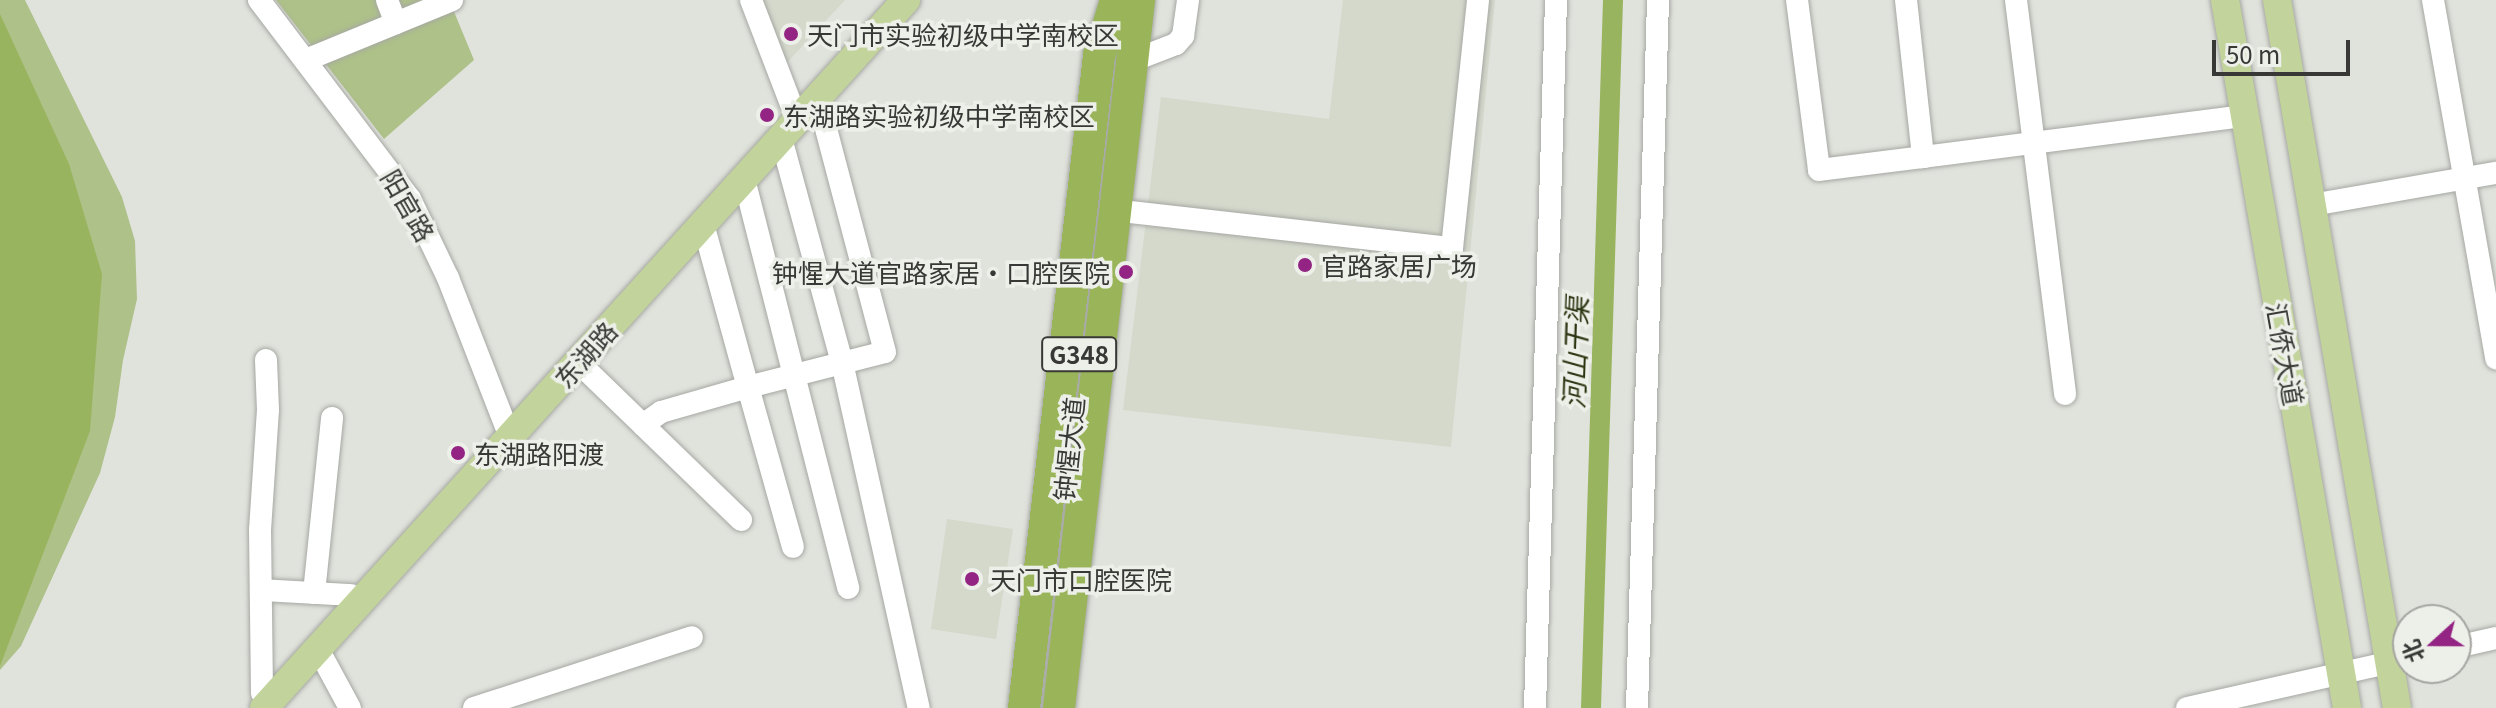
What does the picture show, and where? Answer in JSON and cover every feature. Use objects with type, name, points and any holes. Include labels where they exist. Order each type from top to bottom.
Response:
[{"type":"highway","name":"钟惺大道","points":[[1039,708],[1069,382],[1118,0]]},
{"type":"highway","name":"钟惺大道","points":[[1059,708],[1139,0]]},
{"type":"highway","points":[[1074,708],[1141,120],[1132,61]]},
{"type":"highway","points":[[1024,708],[1069,382]]},
{"type":"main road","name":"东湖路","points":[[258,703],[351,595],[578,362],[781,138],[804,101],[884,0]]},
{"type":"main road","name":"东湖路","points":[[258,703],[318,649],[508,431],[804,101],[906,0]]},
{"type":"main road","name":"汇侨大道","points":[[2225,0],[2347,708]]},
{"type":"main road","name":"汇侨大道","points":[[2277,0],[2312,205],[2392,623]]},
{"type":"main road","name":"汇侨大道","points":[[2397,708],[2398,684]]},
{"type":"street","name":"阳官路","points":[[259,0],[410,199],[448,278],[508,431]]},
{"type":"street","points":[[387,0],[396,23]]},
{"type":"street","points":[[306,60],[452,0]]},
{"type":"street","points":[[643,425],[661,412],[885,352],[804,101],[751,0]]},
{"type":"street","points":[[1132,61],[1176,44],[1183,36],[1188,0]]},
{"type":"street","points":[[1130,212],[1452,248],[1478,0]]},
{"type":"street","points":[[1535,708],[1556,0]]},
{"type":"street","points":[[1637,708],[1658,0]]},
{"type":"street","points":[[1797,0],[1819,170],[2245,116]]},
{"type":"street","points":[[1906,0],[1923,157]]},
{"type":"street","points":[[2016,0],[2031,142],[2065,394]]},
{"type":"street","points":[[2433,0],[2496,359]]},
{"type":"street","points":[[781,138],[842,362],[919,708]]},
{"type":"street","points":[[2312,205],[2496,173]]},
{"type":"street","points":[[744,179],[797,374],[848,588]]},
{"type":"street","points":[[703,224],[793,547]]},
{"type":"street","points":[[258,703],[260,530],[268,410],[266,360]]},
{"type":"street","points":[[578,362],[741,520]]},
{"type":"street","points":[[314,593],[332,418]]},
{"type":"street","points":[[261,590],[351,595]]},
{"type":"street","points":[[474,708],[692,637]]},
{"type":"street","points":[[2472,643],[2496,638]]},
{"type":"street","points":[[318,649],[350,708]]},
{"type":"street","points":[[2187,708],[2392,662]]},
{"type":"shaded area","points":[[0,0],[25,0],[122,197],[135,241],[137,299],[123,360],[115,417],[100,473],[21,646],[0,670]]},
{"type":"shaded area","points":[[276,0],[455,0],[450,2],[474,60],[384,139]]},
{"type":"shaded area","name":"天门市实验初级中学南校区","points":[[755,0],[845,0],[782,68]]},
{"type":"shaded area","name":"官路家居广场","points":[[1343,0],[1495,0],[1451,447],[1123,410],[1161,97],[1329,119]]},
{"type":"shaded area","points":[[0,14],[69,164],[102,274],[90,431],[0,666]]},
{"type":"shaded area","name":"天门市口腔医院","points":[[947,519],[1013,529],[996,639],[931,629]]},
{"type":"waterway","name":"河山干渠","points":[[1591,708],[1613,0]]},
{"type":"place","name":"天门市实验初级中学南校区","points":[[791,34]]},
{"type":"place","name":"东湖路实验初级中学南校区","points":[[767,115]]},
{"type":"place","name":"官路家居广场","points":[[1305,265]]},
{"type":"place","name":"钟惺大道官路家居·口腔医院","points":[[1126,272]]},
{"type":"place","name":"东湖路阳渡","points":[[458,453]]},
{"type":"place","name":"天门市口腔医院","points":[[972,579]]}]
